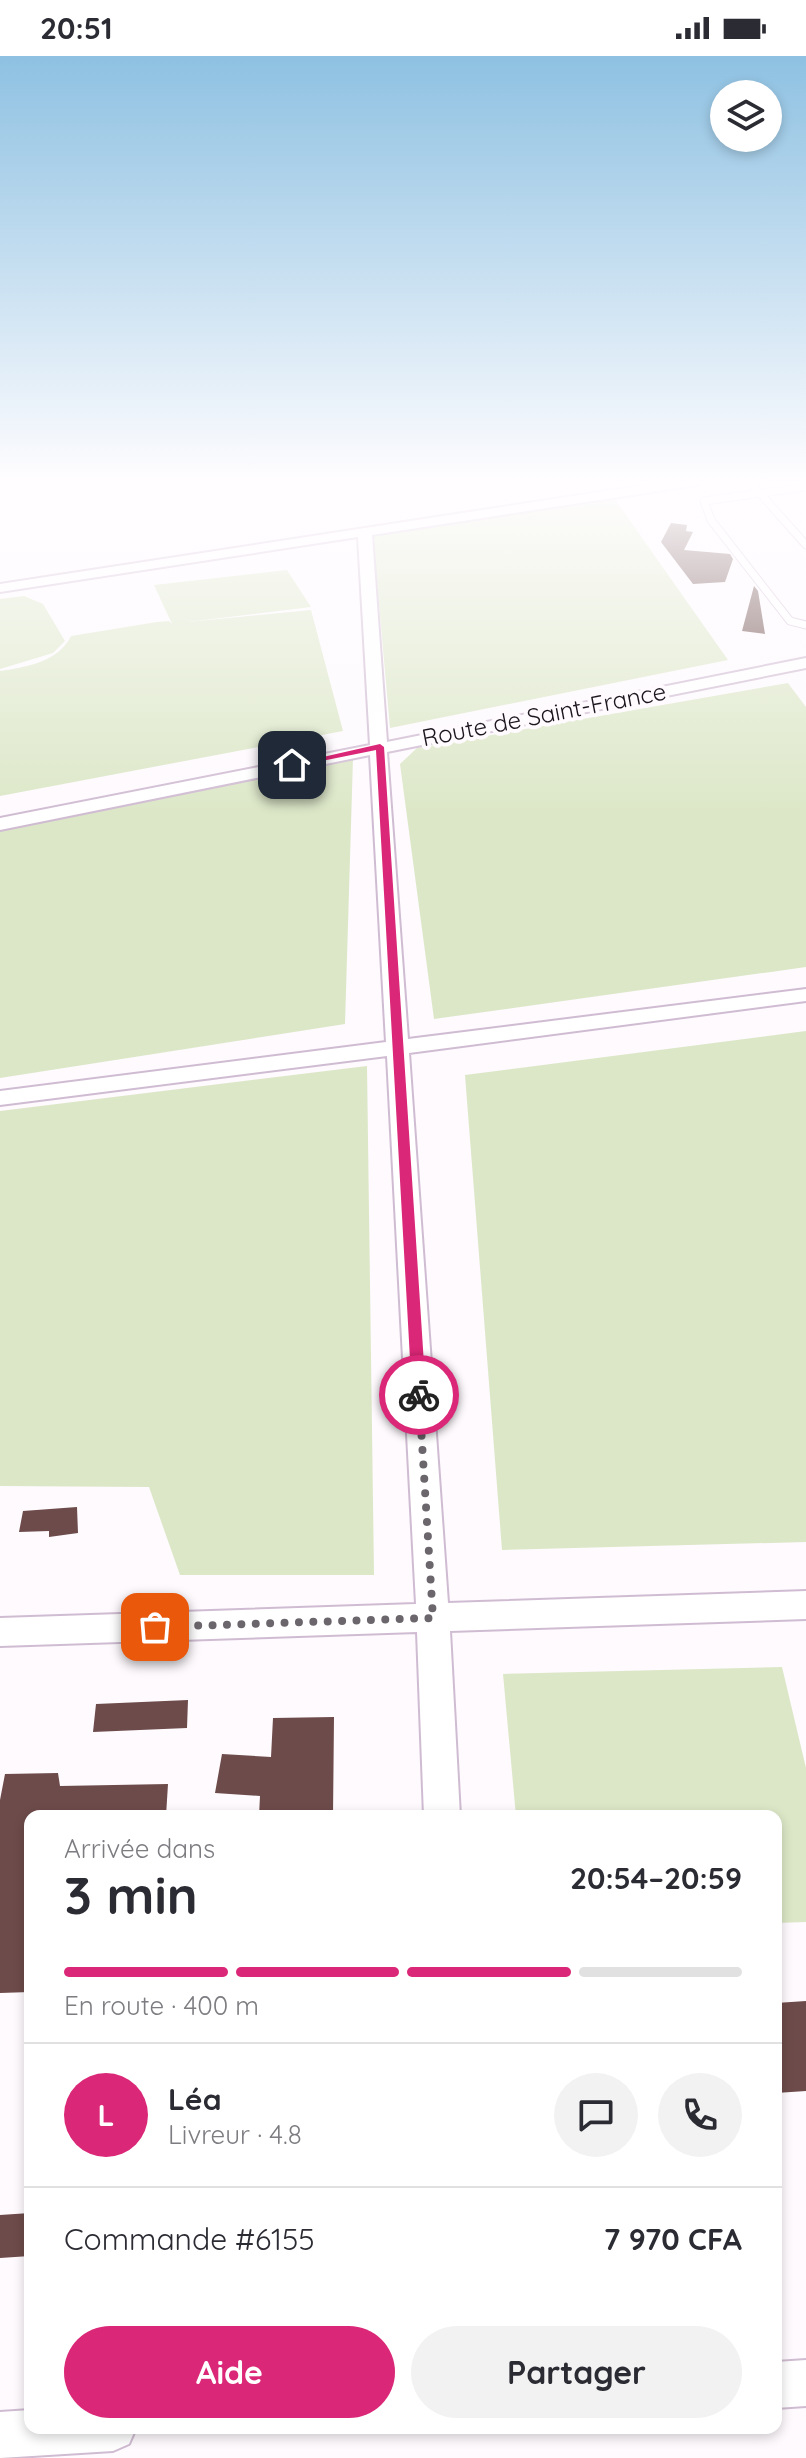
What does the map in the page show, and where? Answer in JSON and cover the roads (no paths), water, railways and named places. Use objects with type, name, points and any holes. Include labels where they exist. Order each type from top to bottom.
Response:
[{"type":"street","points":[[369,593],[433,1618],[442,1810]]},
{"type":"street","name":"Route de Saint-France","points":[[0,824],[806,663]]},
{"type":"street","points":[[0,1098],[806,995]]},
{"type":"street","points":[[0,1632],[806,1605]]},
{"type":"street","points":[[782,2385],[806,2383]]},
{"type":"street","points":[[0,2435],[24,2434]]},
{"type":"lane","points":[[768,593],[790,621],[806,625]]}]
